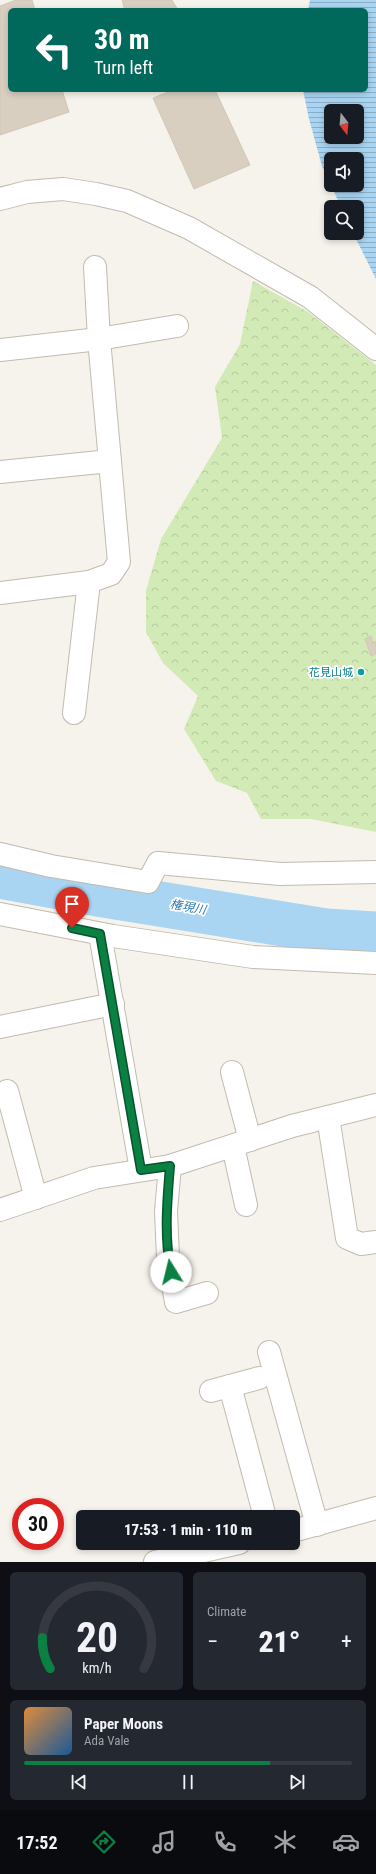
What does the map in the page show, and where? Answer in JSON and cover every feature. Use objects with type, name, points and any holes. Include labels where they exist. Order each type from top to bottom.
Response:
[{"type":"street","points":[[0,199],[28,192],[63,189],[127,201],[188,228],[310,297],[376,349]]},
{"type":"street","points":[[0,592],[89,582],[111,574],[119,562],[95,268]]},
{"type":"street","points":[[0,350],[100,339],[177,326]]},
{"type":"street","points":[[0,472],[110,461]]},
{"type":"street","points":[[74,713],[89,582]]},
{"type":"street","points":[[0,854],[51,866],[148,882],[158,863],[280,874],[376,872]]},
{"type":"street","points":[[0,914],[100,934],[253,957],[376,963]]},
{"type":"street","points":[[100,934],[141,1170]]},
{"type":"street","points":[[0,1027],[113,1004]]},
{"type":"street","points":[[232,1072],[241,1143],[246,1205]]},
{"type":"street","points":[[7,1091],[36,1198]]},
{"type":"street","points":[[0,1210],[94,1178],[170,1166],[328,1117],[376,1105]]},
{"type":"street","points":[[328,1117],[347,1238],[361,1244],[376,1242]]},
{"type":"street","points":[[170,1166],[166,1211],[168,1258],[176,1302],[208,1293]]},
{"type":"street","points":[[270,1352],[317,1525]]},
{"type":"street","points":[[259,1378],[221,1389],[263,1510]]},
{"type":"street","points":[[300,1529],[376,1508]]},
{"type":"street","points":[[155,1562],[208,1550]]},
{"type":"green space","points":[[253,281],[308,312],[376,365],[376,832],[311,819],[261,819],[247,793],[216,781],[184,729],[198,696],[163,663],[146,632],[146,591],[161,539],[222,438],[215,387],[240,344]]},
{"type":"water","points":[[310,0],[376,0],[376,279],[356,240],[364,240],[364,200],[338,200],[334,192],[364,192],[364,152],[324,152],[324,170],[303,92],[368,92],[368,8],[308,8]]},
{"type":"building","points":[[16,0],[32,0],[34,8],[8,8],[8,92],[63,92],[69,112],[0,135],[0,6]]},
{"type":"building","points":[[122,0],[172,0],[177,8],[124,8]]},
{"type":"building","points":[[168,92],[216,92],[250,165],[194,189],[153,98]]},
{"type":"building","points":[[371,636],[373,644],[376,642],[376,654],[371,656],[365,639]]},
{"type":"waterway","name":"権現川","points":[[0,876],[98,894],[326,931],[376,934]]},
{"type":"place","name":"花見山城","points":[[361,672]]},
{"type":"route","points":[[72,928],[100,934],[141,1170],[170,1166],[166,1211],[168,1258],[171,1272]]}]
